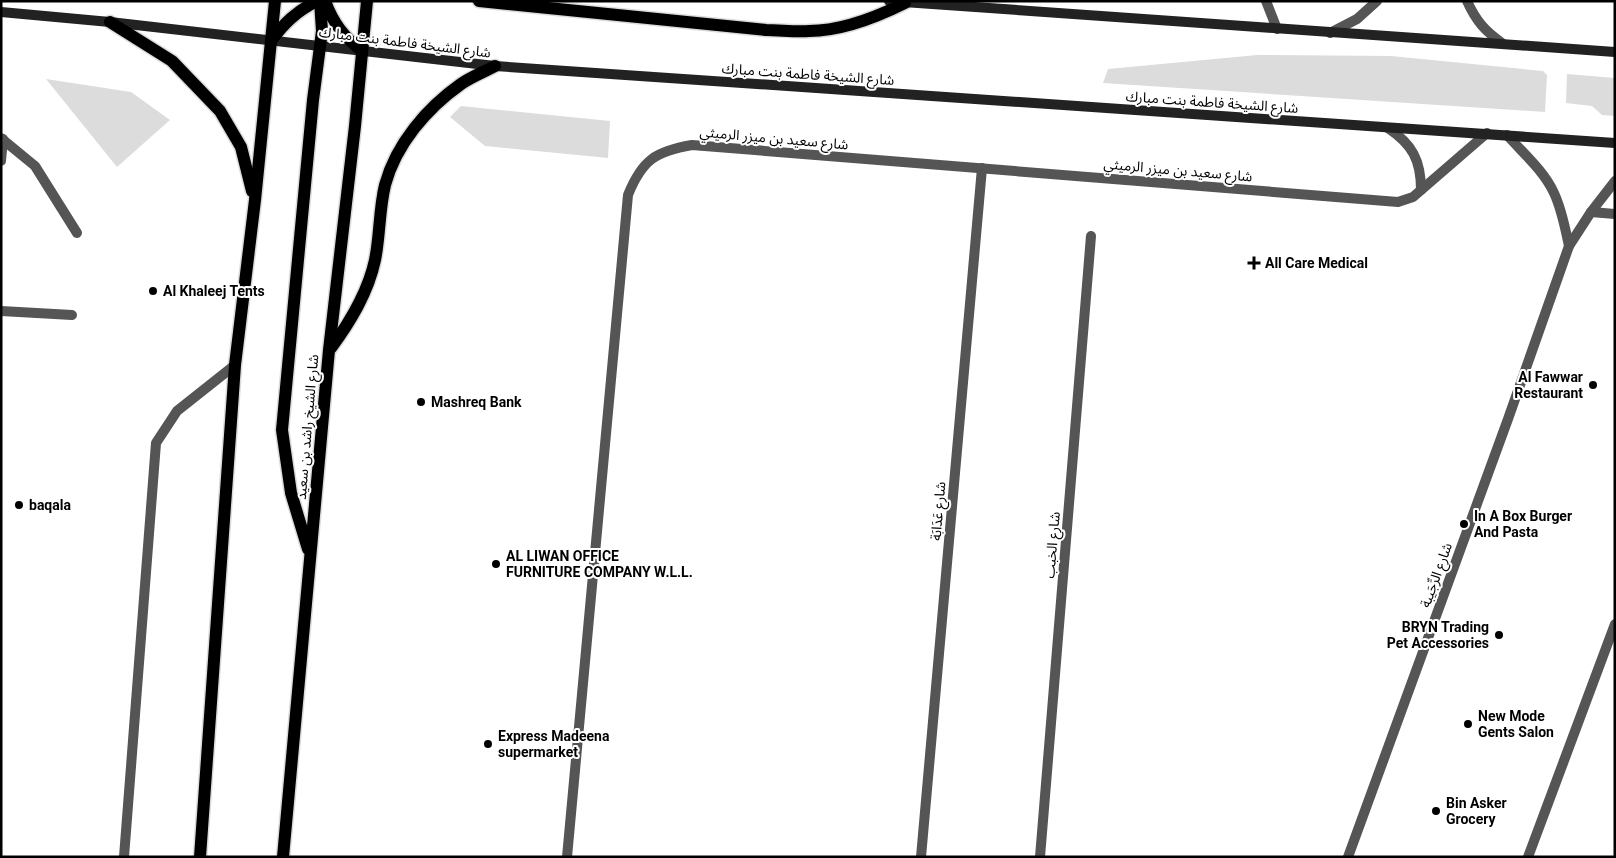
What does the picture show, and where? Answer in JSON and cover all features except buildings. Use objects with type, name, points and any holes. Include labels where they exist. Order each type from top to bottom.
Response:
[{"type":"main road","points":[[200,857],[236,365],[275,1]]},
{"type":"main road","points":[[271,41],[292,16],[318,1],[322,31],[312,109],[282,430],[291,493],[299,524],[310,554]]},
{"type":"main road","points":[[325,1],[339,30],[362,51]]},
{"type":"main road","name":"شارع الشيخ راشد بن سعيد","points":[[283,857],[329,350],[367,1]]},
{"type":"main road","points":[[479,1],[766,30],[810,31],[849,25],[883,14],[904,3]]},
{"type":"main road","points":[[889,1],[1615,52]]},
{"type":"main road","name":"شارع الشيخة فاطمة بنت مبارك","points":[[1,12],[110,22],[494,66],[1615,143]]},
{"type":"main road","points":[[110,22],[172,62],[220,111],[241,147],[255,200]]},
{"type":"main road","points":[[329,350],[357,308],[367,285],[375,261],[385,186],[392,165],[402,146],[415,127],[437,103],[462,84],[494,66]]},
{"type":"street","points":[[1266,1],[1277,29]]},
{"type":"street","points":[[1330,33],[1357,19],[1377,1]]},
{"type":"street","points":[[1467,1],[1473,15],[1486,31],[1502,44]]},
{"type":"street","points":[[1388,128],[1400,136],[1410,147],[1417,160],[1421,175],[1421,190]]},
{"type":"street","name":"شارع سعيد بن ميزر الرميثي","points":[[567,857],[628,195],[644,165],[656,155],[671,148],[692,145],[1390,202],[1413,197],[1487,134]]},
{"type":"street","points":[[1507,135],[1543,176],[1554,192],[1564,221],[1569,246]]},
{"type":"street","points":[[1,161],[2,139]]},
{"type":"street","points":[[2,139],[35,166],[77,233]]},
{"type":"street","name":"شارع عَدَابَة","points":[[921,857],[982,168]]},
{"type":"street","name":"شارع الرِّجَيبة","points":[[1348,857],[1505,428],[1569,246],[1591,212],[1615,181]]},
{"type":"street","points":[[1591,212],[1615,214]]},
{"type":"street","name":"شارع الخبب","points":[[1040,857],[1091,236]]},
{"type":"street","points":[[1,311],[72,315]]},
{"type":"street","points":[[124,857],[156,443],[177,410],[236,365]]},
{"type":"street","points":[[1528,857],[1615,624]]},
{"type":"shaded area","points":[[1257,55],[1391,56],[1543,71],[1547,75],[1545,112],[1103,83],[1108,69]]},
{"type":"shaded area","points":[[1567,74],[1615,78],[1615,116],[1602,115],[1592,106],[1566,103]]},
{"type":"shaded area","points":[[46,79],[131,92],[170,120],[117,167]]},
{"type":"shaded area","points":[[461,106],[610,121],[608,158],[485,146],[450,117]]},
{"type":"place","name":"All Care Medical","points":[[1254,263]]},
{"type":"place","name":"Al Khaleej Tents","points":[[153,291]]},
{"type":"place","name":"Al Fawwar Restaurant","points":[[1593,385]]},
{"type":"place","name":"Mashreq Bank","points":[[421,402]]},
{"type":"place","name":"baqala","points":[[19,505]]},
{"type":"place","name":"In A Box Burger And Pasta","points":[[1464,524]]},
{"type":"place","name":"AL LIWAN OFFICE FURNITURE COMPANY W.L.L.","points":[[496,564]]},
{"type":"place","name":"BRYN Trading Pet Accessories","points":[[1499,635]]},
{"type":"place","name":"New Mode Gents Salon","points":[[1468,724]]},
{"type":"place","name":"Express Madeena supermarket","points":[[488,744]]},
{"type":"place","name":"Bin Asker Grocery","points":[[1436,811]]}]
